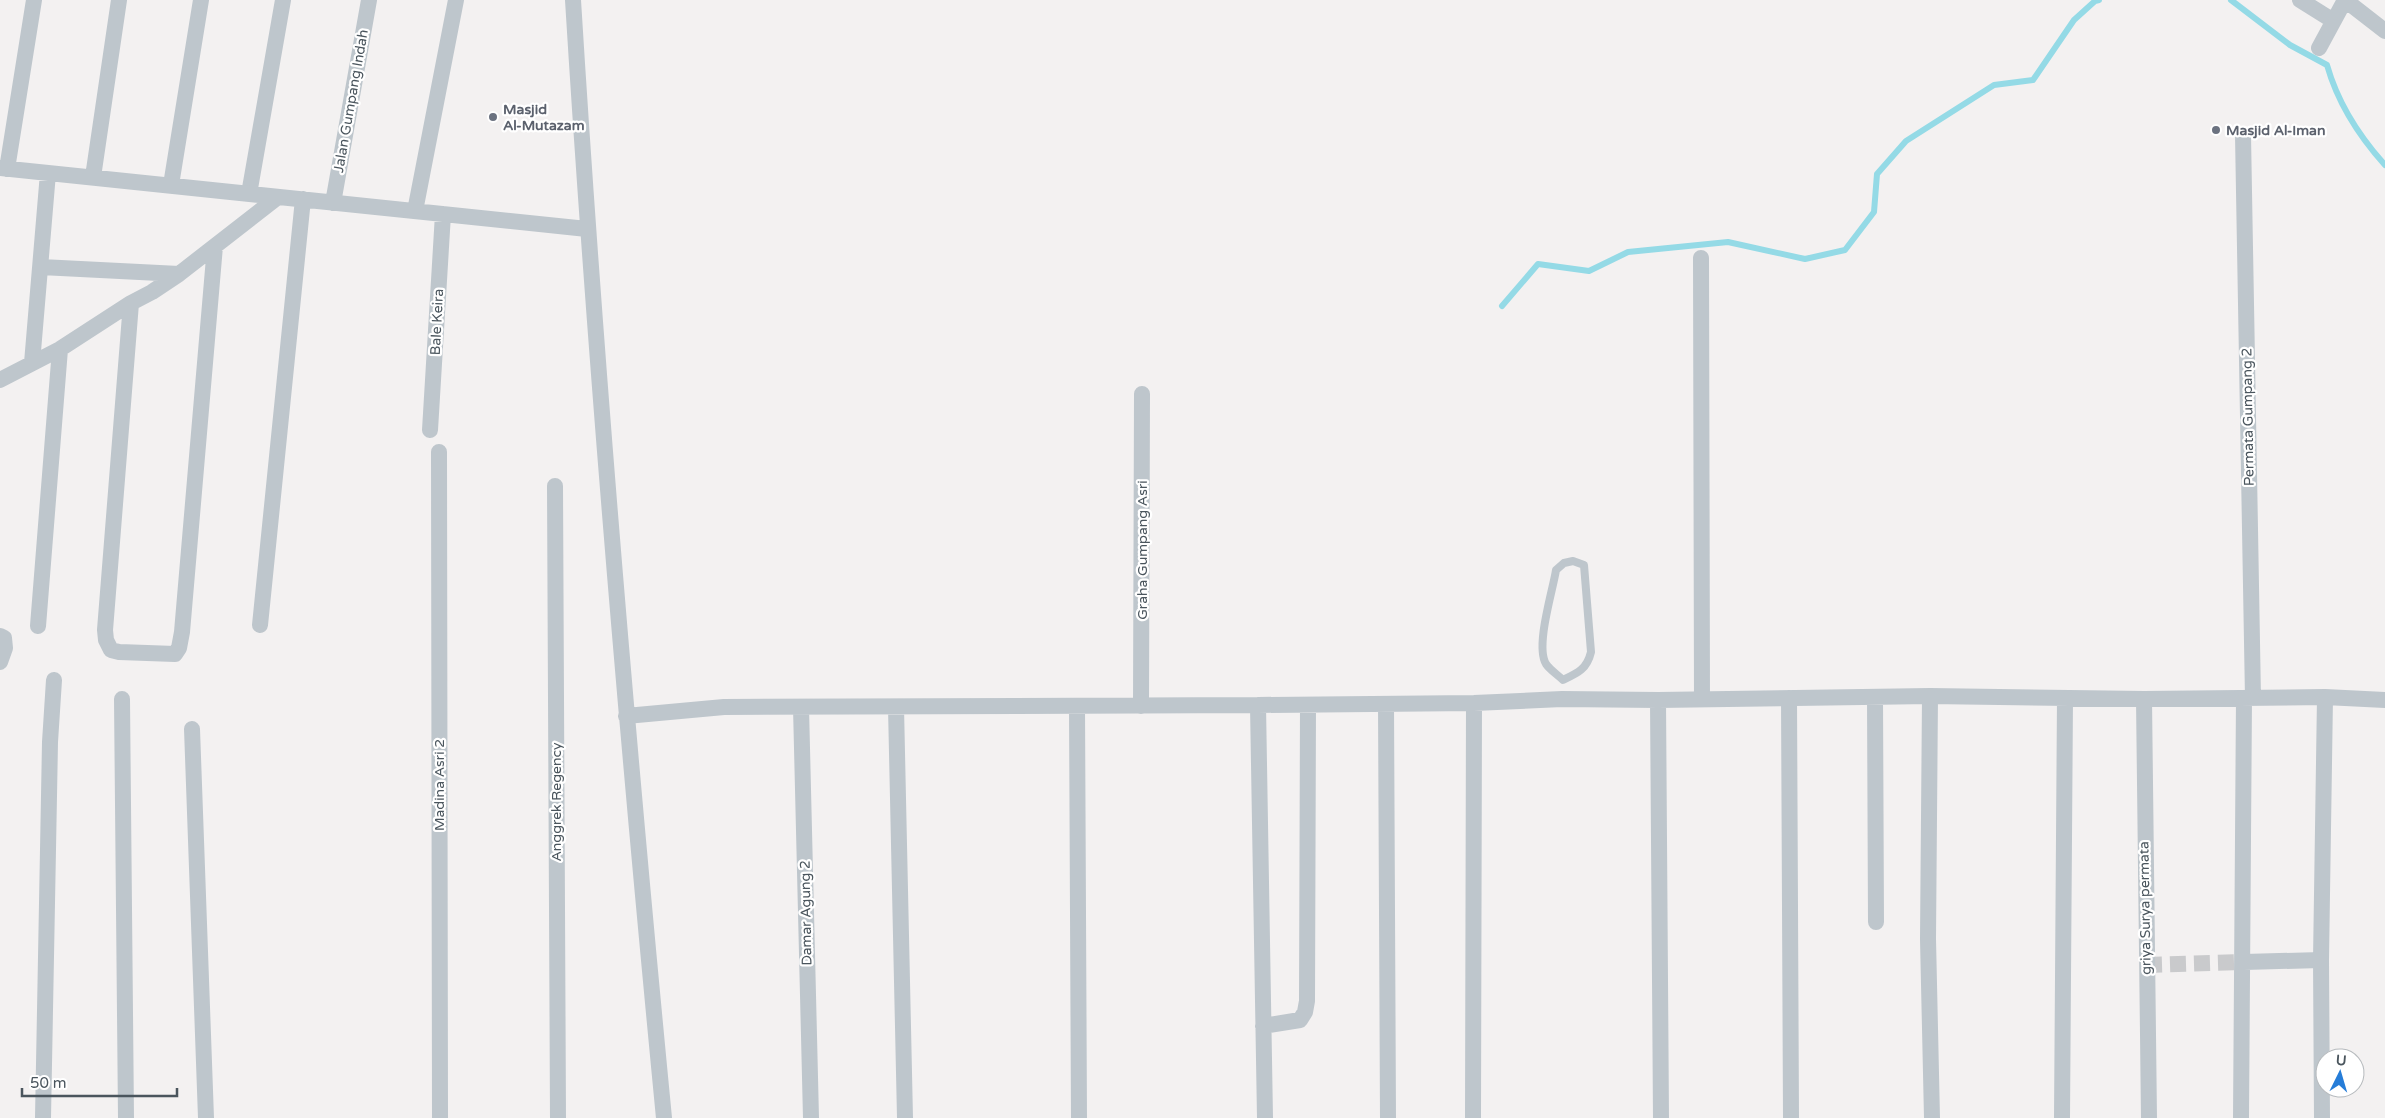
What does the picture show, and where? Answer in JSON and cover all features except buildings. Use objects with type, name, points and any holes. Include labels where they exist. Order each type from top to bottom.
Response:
[{"type":"street","points":[[34,0],[3,168],[587,229]]},
{"type":"street","points":[[92,177],[119,0]]},
{"type":"street","points":[[171,185],[201,0]]},
{"type":"street","points":[[249,194],[283,0]]},
{"type":"street","name":"Jalan Gumpang Indah","points":[[333,203],[369,0]]},
{"type":"street","points":[[416,211],[456,0]]},
{"type":"street","points":[[573,0],[587,229],[626,716],[664,1118]]},
{"type":"street","points":[[2300,0],[2332,20]]},
{"type":"street","points":[[2319,48],[2332,20],[2345,0],[2385,31]]},
{"type":"street","name":"Permata Gumpang 2","points":[[2241,1118],[2248,698],[2243,135]]},
{"type":"street","points":[[32,363],[48,173]]},
{"type":"street","points":[[0,380],[60,349],[131,303],[152,292],[179,274],[278,197]]},
{"type":"street","points":[[260,625],[303,199]]},
{"type":"street","name":"Bale Keira","points":[[430,430],[443,214]]},
{"type":"street","points":[[131,303],[104,630],[111,650],[175,654],[179,648],[182,632],[215,246]]},
{"type":"street","points":[[1702,258],[1702,700]]},
{"type":"street","points":[[41,267],[179,274]]},
{"type":"street","points":[[38,626],[60,349]]},
{"type":"street","name":"Graha Gumpang Asri","points":[[1141,706],[1142,394]]},
{"type":"street","name":"Madina Asri 2","points":[[439,452],[440,1118]]},
{"type":"street","name":"Anggrek Regency","points":[[555,486],[558,1118]]},
{"type":"street","points":[[0,636],[4,638],[5,643],[0,662]]},
{"type":"street","points":[[43,1118],[50,742],[54,680]]},
{"type":"street","points":[[626,716],[724,707],[1077,707],[1474,703],[1563,689],[1658,700],[1930,696],[2144,699],[2325,697],[2385,700]]},
{"type":"street","points":[[1930,696],[1928,939],[1932,1118]]},
{"type":"street","points":[[2322,1118],[2321,960],[2325,697]]},
{"type":"street","points":[[122,698],[126,1118]]},
{"type":"street","points":[[1789,698],[1791,1118]]},
{"type":"street","points":[[1875,698],[1876,922]]},
{"type":"street","points":[[2062,1118],[2065,698]]},
{"type":"street","name":"griya Surya permata","points":[[2144,699],[2149,1118]]},
{"type":"street","points":[[1658,700],[1661,1118]]},
{"type":"street","points":[[1473,1118],[1474,703]]},
{"type":"street","points":[[1386,704],[1388,1118]]},
{"type":"street","points":[[1263,1026],[1300,1020],[1305,1012],[1307,1001],[1308,705]]},
{"type":"street","points":[[1258,706],[1264,1118]]},
{"type":"street","name":"Damar Agung 2","points":[[801,707],[811,1118]]},
{"type":"street","points":[[896,707],[905,1118]]},
{"type":"street","points":[[1077,707],[1079,1118]]},
{"type":"street","points":[[192,729],[206,1118]]},
{"type":"street","points":[[2244,962],[2321,960]]},
{"type":"lane","points":[[1573,561],[1584,565],[1591,652],[1588,663],[1563,689],[1546,664],[1543,653],[1543,639],[1556,570],[1564,563],[1573,561]]},
{"type":"waterway","points":[[1502,306],[1538,264],[1589,271],[1628,252],[1728,242],[1805,259],[1845,250],[1874,212],[1877,174],[1906,141],[1994,85],[2033,80],[2074,20],[2095,1],[2099,0]]},
{"type":"waterway","points":[[2231,0],[2290,45],[2327,65],[2343,106],[2366,142],[2385,165]]},
{"type":"tunnel","points":[[2146,965],[2244,962]]},
{"type":"place","name":"Masjid Al-Mutazam","points":[[493,117]]},
{"type":"place","name":"Masjid Al-Iman","points":[[2216,130]]}]
